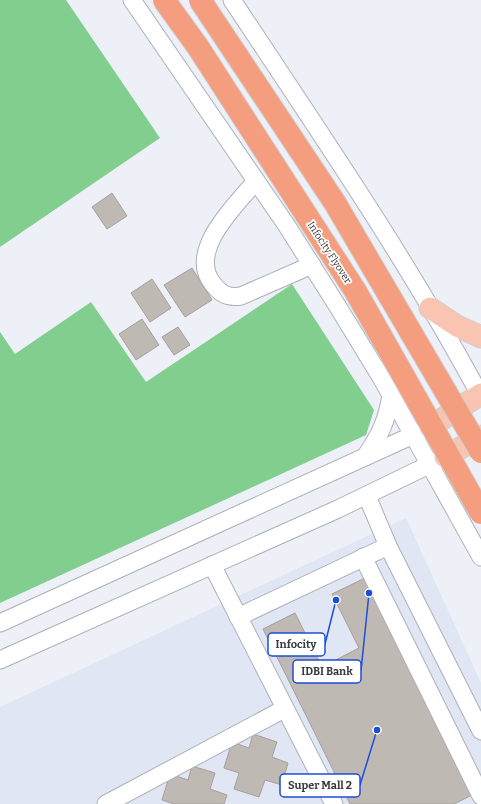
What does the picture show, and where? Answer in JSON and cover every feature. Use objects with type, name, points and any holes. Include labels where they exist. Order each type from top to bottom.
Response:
[{"type":"highway","name":"Infocity Flyover","points":[[164,0],[198,47],[356,292],[481,513]]},
{"type":"highway","points":[[200,0],[335,203],[481,452]]},
{"type":"main road","points":[[430,308],[457,326],[481,337]]},
{"type":"main road","points":[[421,431],[481,396]]},
{"type":"main road","points":[[437,462],[481,436]]},
{"type":"street","points":[[132,0],[256,181],[312,266],[391,395],[421,431],[481,557]]},
{"type":"street","points":[[232,0],[355,187],[430,308],[481,396]]},
{"type":"street","points":[[256,181],[214,232],[205,258],[206,269],[210,281],[220,293],[230,297],[241,296],[312,266]]},
{"type":"street","points":[[363,458],[378,438],[385,424],[391,395]]},
{"type":"street","points":[[0,624],[421,431]]},
{"type":"street","points":[[0,660],[367,496],[437,462]]},
{"type":"street","points":[[367,496],[388,546],[481,730]]},
{"type":"street","points":[[238,617],[388,546]]},
{"type":"street","points":[[363,557],[481,796]]},
{"type":"street","points":[[212,565],[284,709],[334,804]]},
{"type":"street","points":[[106,804],[284,709]]},
{"type":"shaded area","points":[[406,518],[481,683],[481,804],[0,804],[0,707]]},
{"type":"green space","points":[[0,0],[66,0],[160,138],[0,247]]},
{"type":"green space","points":[[292,284],[374,410],[366,435],[0,603],[0,332],[15,354],[91,302],[146,382]]},
{"type":"building","points":[[112,193],[127,216],[107,229],[92,207]]},
{"type":"building","points":[[192,268],[212,300],[185,317],[164,285]]},
{"type":"building","points":[[152,279],[171,308],[150,322],[131,293]]},
{"type":"building","points":[[142,319],[159,345],[136,360],[119,334]]},
{"type":"building","points":[[178,327],[190,345],[174,355],[162,337]]},
{"type":"building","points":[[365,578],[474,794],[454,804],[350,804],[263,629],[295,613],[322,667],[359,648],[332,594]]},
{"type":"building","points":[[253,734],[277,742],[272,757],[288,763],[282,785],[265,780],[259,797],[234,789],[239,773],[224,768],[232,742],[249,748]]},
{"type":"building","points":[[192,766],[215,773],[210,789],[227,795],[224,804],[174,804],[162,800],[170,774],[188,780]]},
{"type":"place","name":"IDBI Bank","points":[[369,593]]},
{"type":"place","name":"Infocity","points":[[336,600]]},
{"type":"place","name":"Super Mall 2","points":[[377,730]]}]
